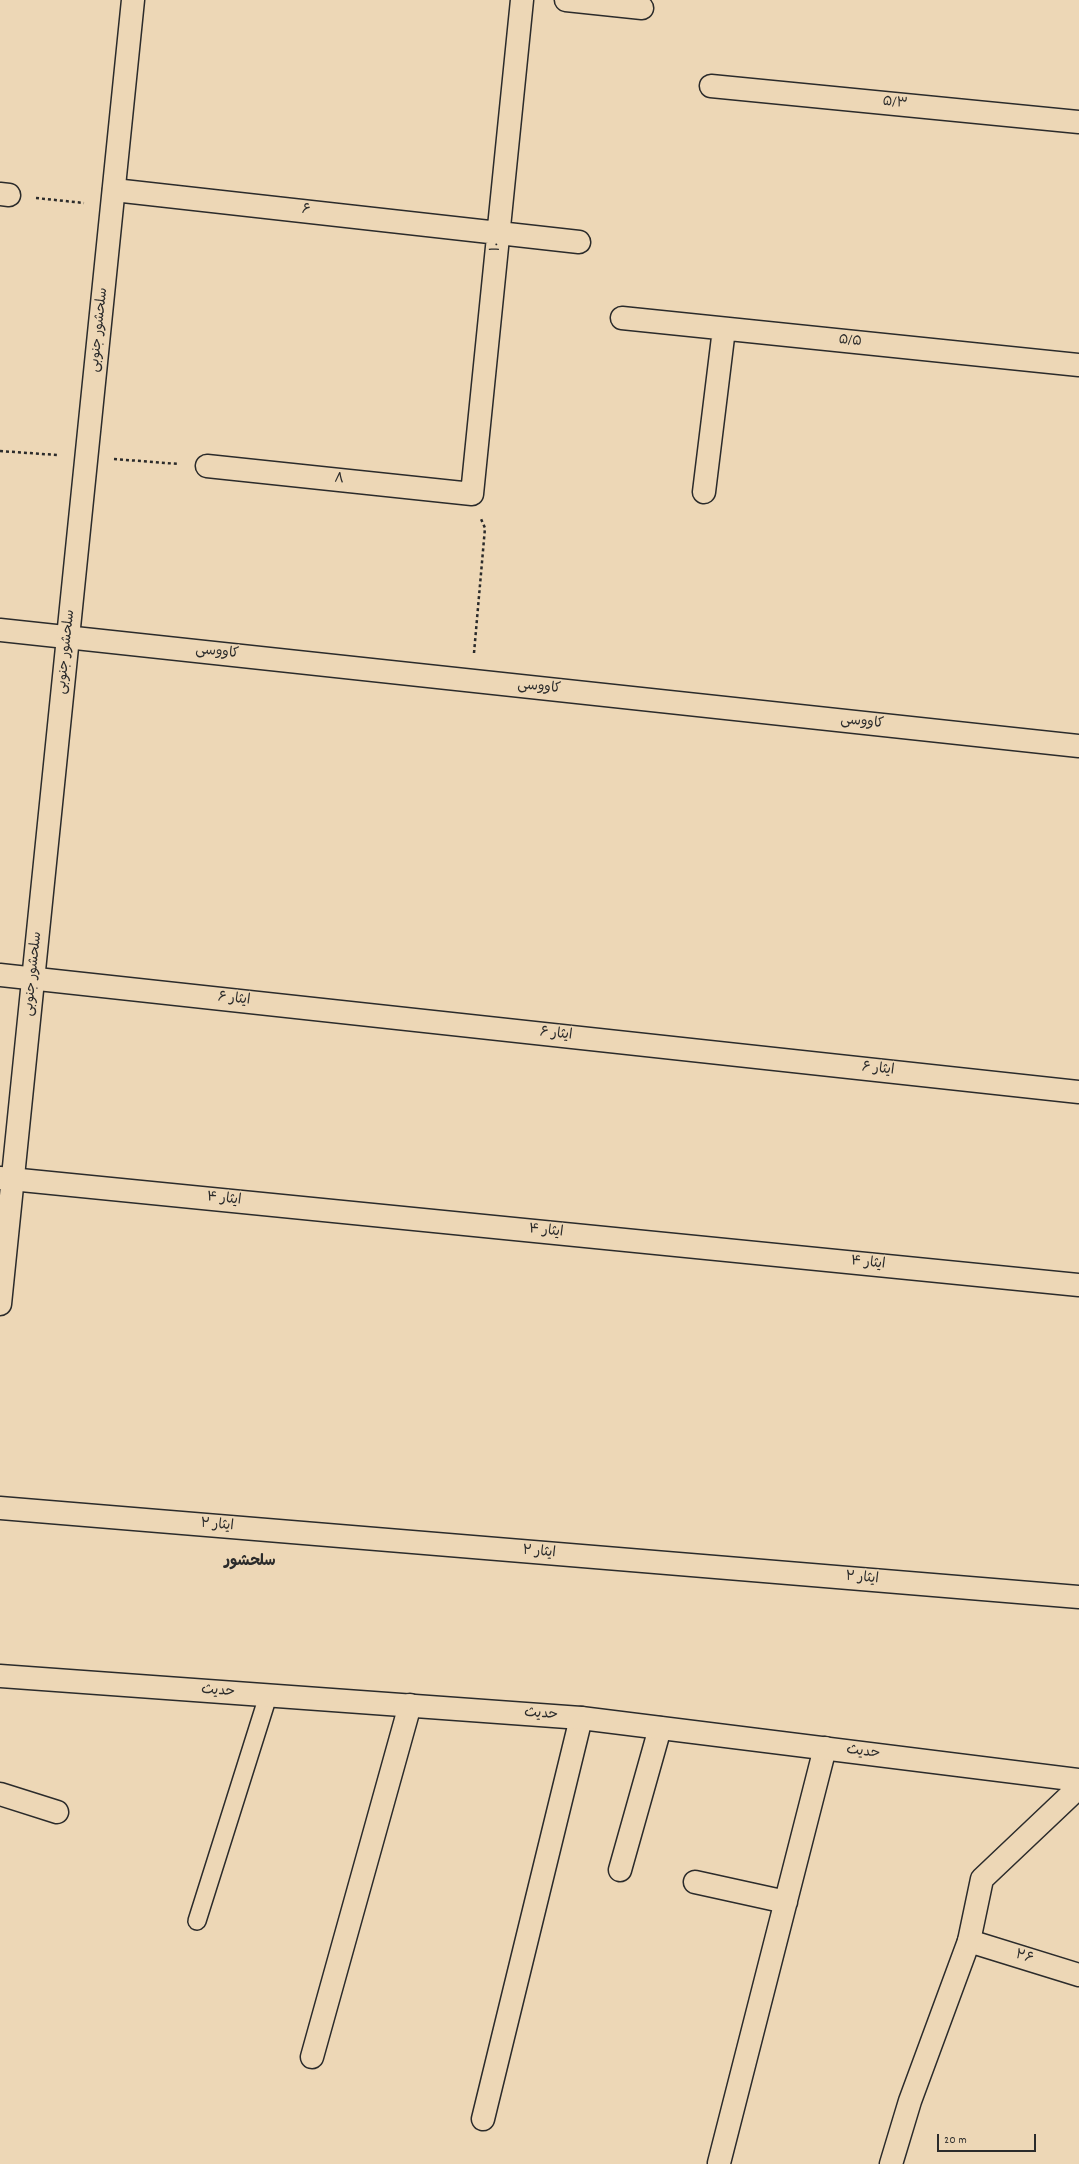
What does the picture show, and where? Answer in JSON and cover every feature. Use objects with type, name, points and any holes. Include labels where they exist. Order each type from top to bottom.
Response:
[{"type":"street","name":"سلحشور جنوبی","points":[[0,1304],[6,1178],[33,978],[134,0]]},
{"type":"street","name":"۱۰","points":[[472,494],[522,0]]},
{"type":"street","points":[[566,0],[642,8]]},
{"type":"street","name":"۵/۳","points":[[711,86],[1079,122]]},
{"type":"street","name":"۶","points":[[113,198],[498,233],[579,242]]},
{"type":"street","name":"۵/۵","points":[[622,318],[1079,365]]},
{"type":"street","points":[[704,492],[724,329]]},
{"type":"street","name":"۸","points":[[206,466],[472,494]]},
{"type":"street","name":"کاووسی","points":[[0,630],[1079,746]]},
{"type":"street","name":"ایثار ۶","points":[[0,975],[1079,1092]]},
{"type":"street","name":"ایثار ۴","points":[[6,1178],[1079,1285]]},
{"type":"street","name":"ایثار ۲","points":[[0,1508],[1079,1597]]},
{"type":"street","name":"حدیث","points":[[0,1676],[582,1718],[1079,1780]]},
{"type":"street","points":[[312,2057],[410,1706]]},
{"type":"street","points":[[483,2118],[582,1718]]},
{"type":"street","points":[[620,1870],[660,1728]]},
{"type":"street","points":[[719,2163],[825,1748]]},
{"type":"street","points":[[891,2164],[910,2101],[969,1941],[982,1879],[1079,1787]]},
{"type":"street","points":[[0,1794],[58,1812]]},
{"type":"street","points":[[695,1882],[786,1902]]},
{"type":"street","name":"۲۶","points":[[969,1941],[1079,1975]]},
{"type":"lane","points":[[197,1921],[268,1696]]},
{"type":"path","points":[[5,194],[113,198]]},
{"type":"path","points":[[472,494],[485,528],[472,681]]},
{"type":"district","name":"سلحشور","points":[[250,1563]]}]
